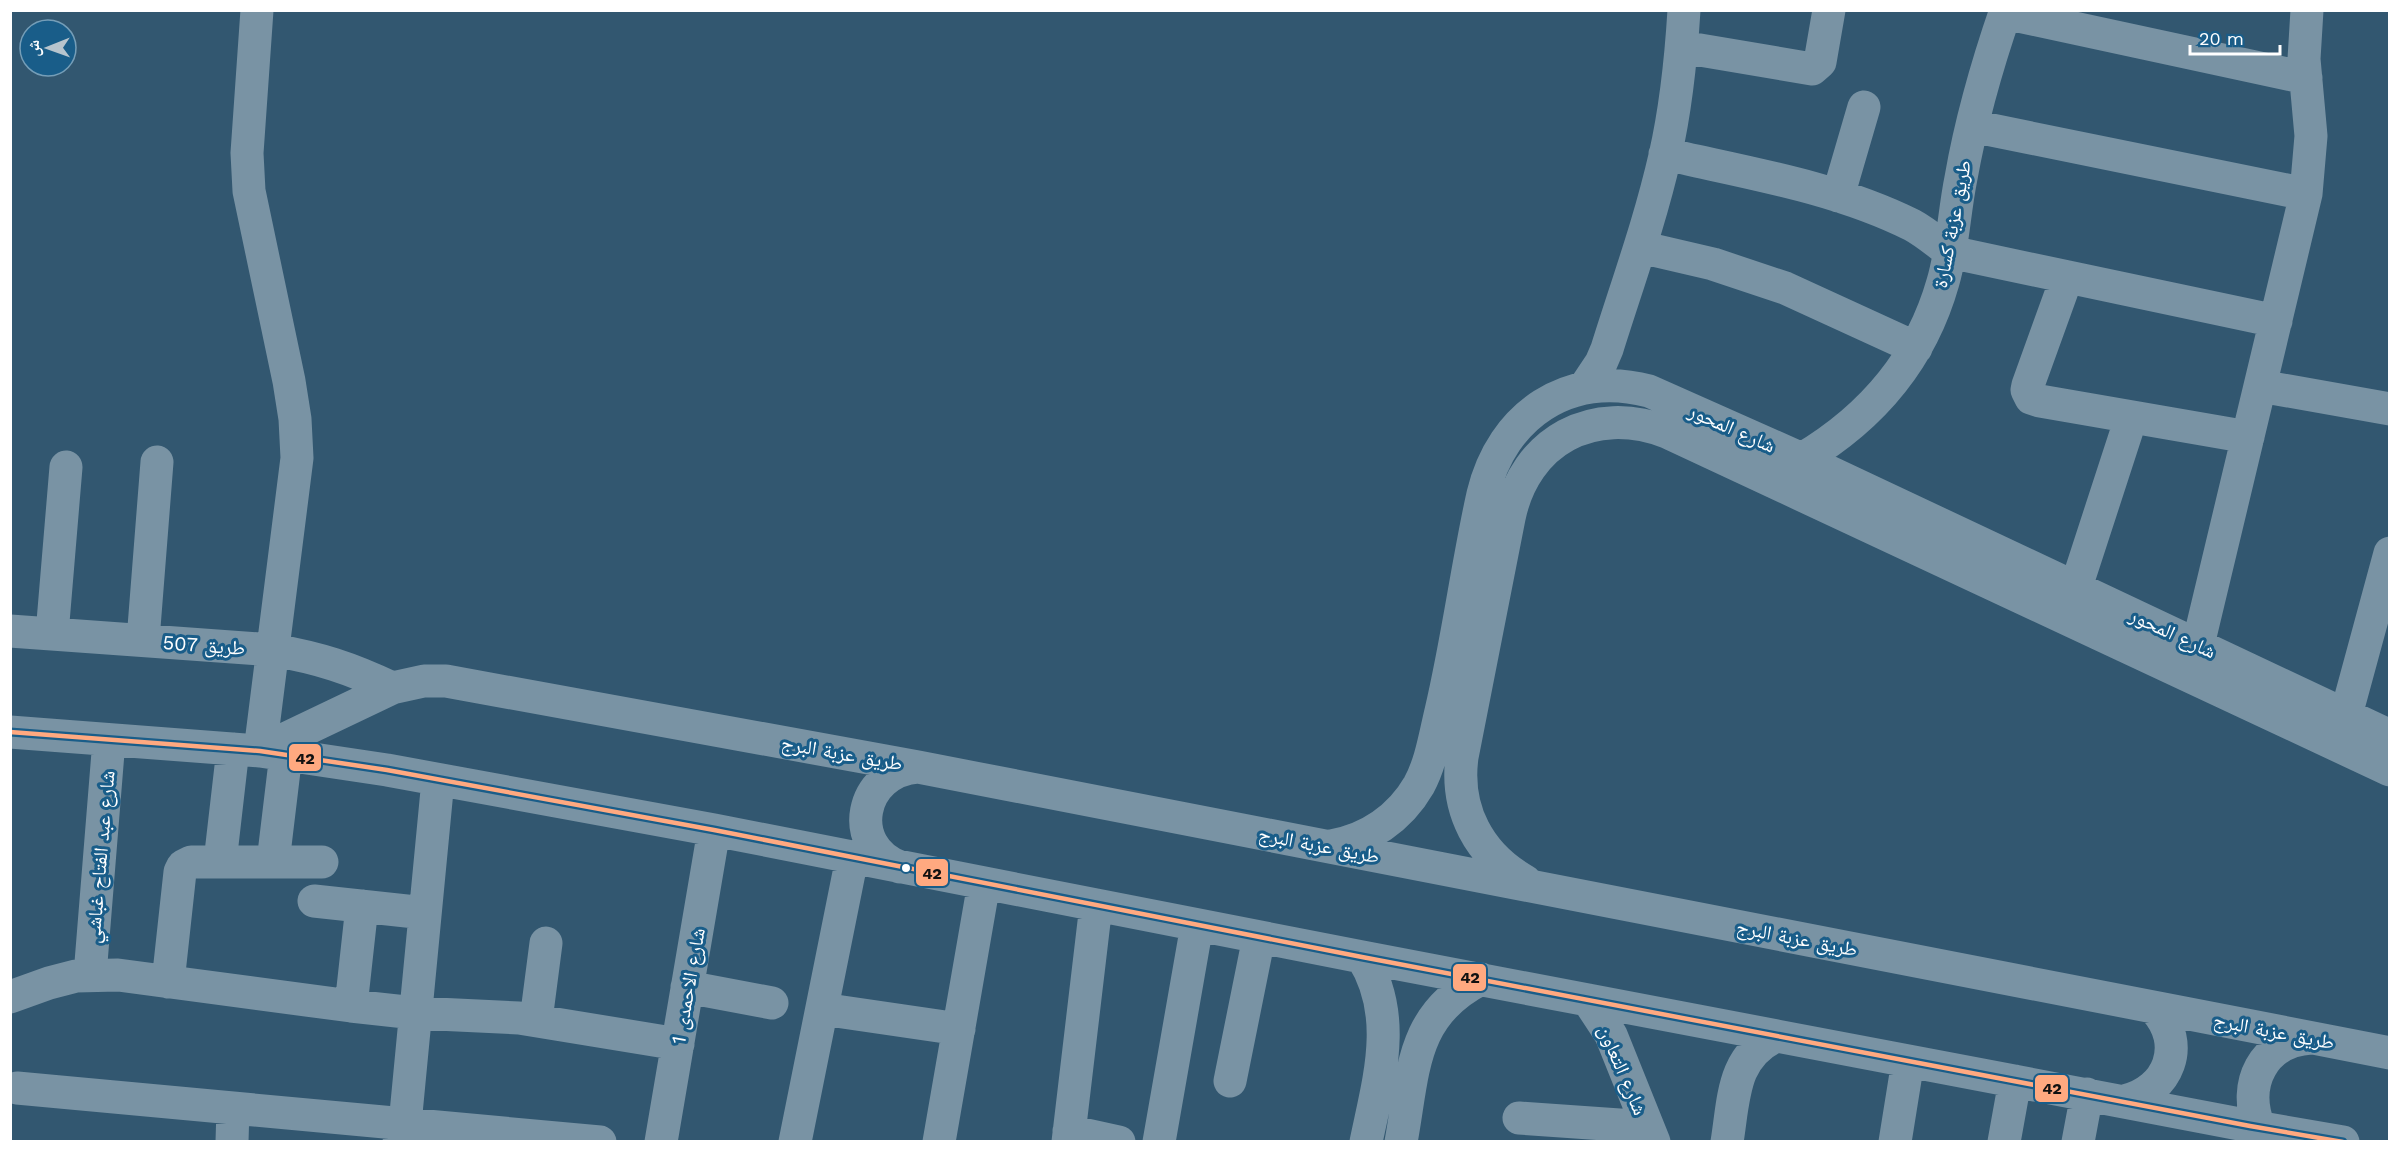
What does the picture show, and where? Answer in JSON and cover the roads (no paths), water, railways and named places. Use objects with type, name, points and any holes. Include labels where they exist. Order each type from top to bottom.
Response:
[{"type":"street","points":[[220,862],[259,752],[297,458],[292,400],[249,191],[247,153],[257,10]]},
{"type":"street","points":[[1585,387],[1601,363],[1640,247],[1665,154],[1682,47],[1684,10]]},
{"type":"street","points":[[1682,47],[1812,69],[1820,62],[1828,10]]},
{"type":"street","points":[[2198,645],[2306,194],[2311,136],[2304,39],[2307,10]]},
{"type":"street","points":[[2005,12],[2306,78]]},
{"type":"street","name":"طريق عزبة كسارة","points":[[1802,459],[1827,444],[1872,406],[1892,385],[1916,348],[1935,309],[1950,252],[1956,201],[1972,126],[2005,12]]},
{"type":"street","points":[[1838,196],[1864,107]]},
{"type":"street","points":[[1972,126],[2306,194]]},
{"type":"street","points":[[1665,154],[1838,196],[1914,226],[1950,252],[2276,321]]},
{"type":"street","points":[[1640,247],[1713,264],[1785,288],[1916,348]]},
{"type":"street","points":[[2067,277],[2028,385],[2028,394],[2040,401],[2248,437]]},
{"type":"street","name":"شارع المحور","points":[[1326,847],[1351,842],[1385,824],[1412,796],[1428,762],[1450,668],[1481,503],[1490,469],[1501,446],[1524,419],[1553,400],[1585,387],[1618,386],[1649,392],[1802,459],[2390,736]]},
{"type":"street","points":[[2260,386],[2390,409]]},
{"type":"street","points":[[2076,587],[2131,418]]},
{"type":"street","name":"شارع المحور","points":[[1537,887],[1516,877],[1498,863],[1476,835],[1463,803],[1460,768],[1509,518],[1518,487],[1535,460],[1559,439],[1588,426],[1620,422],[1636,423],[1667,432],[2390,770]]},
{"type":"street","points":[[142,640],[156,462]]},
{"type":"street","points":[[52,634],[66,467]]},
{"type":"street","points":[[2346,715],[2390,553]]},
{"type":"street","name":"طريق 507","points":[[10,631],[273,650],[314,657],[353,669],[392,688]]},
{"type":"street","name":"طريق عزبة البرج","points":[[259,752],[392,688],[424,681],[446,681],[918,767],[2390,1053]]},
{"type":"street","name":"طريق عزبة البرج","points":[[10,732],[259,752],[438,780],[714,830],[1362,957],[2124,1101],[2252,1132],[2333,1141]]},
{"type":"street","name":"شارع عبد الفتاح غباشي","points":[[90,975],[109,740]]},
{"type":"street","points":[[259,752],[273,862]]},
{"type":"street","points":[[1428,762],[1460,768]]},
{"type":"street","points":[[902,868],[887,861],[876,849],[866,826],[867,811],[871,795],[887,777],[902,770],[918,767]]},
{"type":"street","points":[[402,1133],[438,780]]},
{"type":"street","name":"شارع الاحمدى 1","points":[[661,1142],[714,830]]},
{"type":"street","points":[[802,1139],[822,1009],[852,858]]},
{"type":"street","points":[[168,982],[181,869],[188,863],[322,862]]},
{"type":"street","points":[[939,1142],[984,884]]},
{"type":"street","points":[[314,901],[425,913]]},
{"type":"street","points":[[1096,905],[1069,1136],[1119,1142]]},
{"type":"street","points":[[351,1006],[362,906]]},
{"type":"street","points":[[1159,1142],[1197,925]]},
{"type":"street","points":[[1230,1082],[1259,937]]},
{"type":"street","points":[[536,1020],[546,943]]},
{"type":"street","points":[[1362,957],[1379,995],[1385,1037],[1366,1142]]},
{"type":"street","points":[[10,997],[49,983],[90,975],[118,975],[415,1013],[484,1015],[536,1020],[678,1044]]},
{"type":"street","points":[[1401,1142],[1417,1053],[1425,1032],[1444,1004],[1481,979]]},
{"type":"street","points":[[687,987],[772,1003]]},
{"type":"street","name":"شارع التعاون","points":[[1588,1000],[1611,1035],[1651,1134]]},
{"type":"street","points":[[2124,1101],[2148,1092],[2160,1080],[2168,1065],[2171,1039],[2166,1023],[2155,1008]]},
{"type":"street","points":[[822,1009],[959,1029]]},
{"type":"street","points":[[1727,1142],[1741,1069],[1751,1052],[1776,1036]]},
{"type":"street","points":[[2252,1132],[2253,1084],[2260,1068],[2271,1054],[2286,1044],[2311,1038]]},
{"type":"street","points":[[1895,1142],[1908,1061]]},
{"type":"street","points":[[2004,1142],[2015,1081]]},
{"type":"street","points":[[17,1088],[232,1108],[402,1133],[600,1142]]},
{"type":"street","points":[[2078,1142],[2087,1094]]},
{"type":"street","points":[[232,1108],[232,1142]]},
{"type":"street","points":[[1519,1118],[1651,1134]]}]
